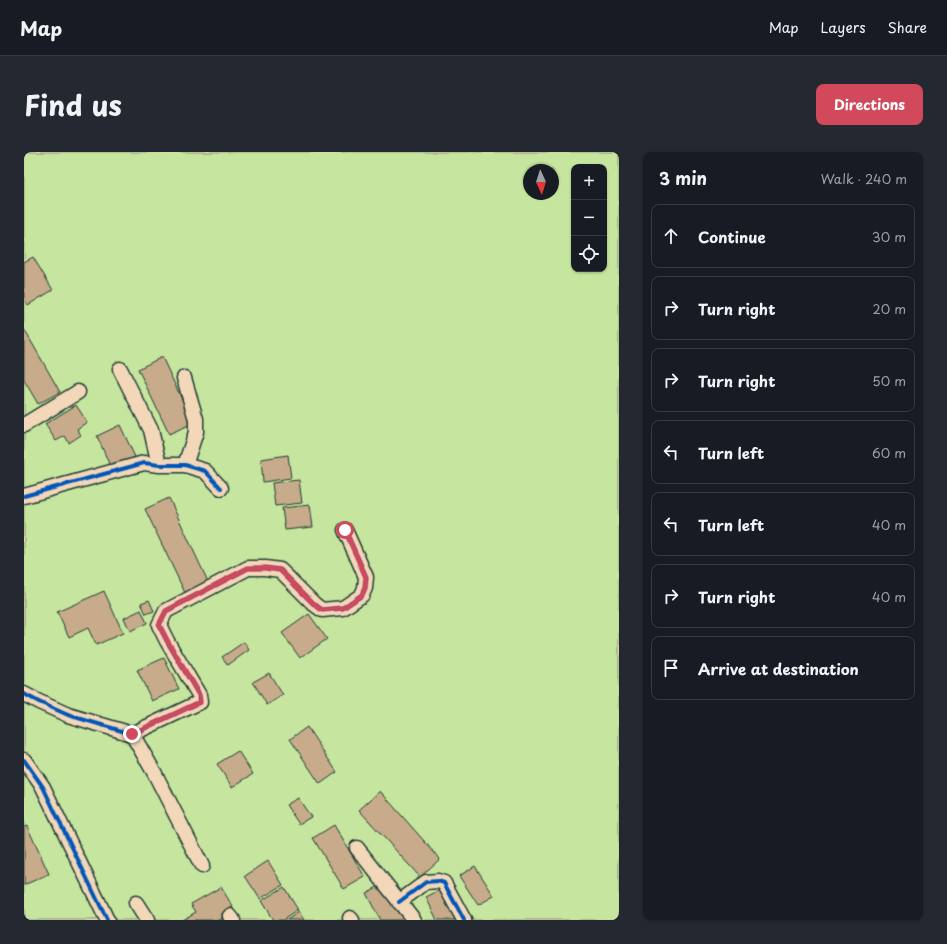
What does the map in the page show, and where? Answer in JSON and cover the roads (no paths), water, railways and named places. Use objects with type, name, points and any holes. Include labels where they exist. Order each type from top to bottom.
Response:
[{"type":"street","points":[[120,369],[151,430],[159,465]]},
{"type":"street","points":[[184,378],[196,419],[196,432],[185,465]]},
{"type":"street","points":[[24,425],[78,392]]},
{"type":"street","points":[[24,496],[144,463],[159,465],[185,465],[205,471],[221,488]]},
{"type":"street","points":[[24,694],[68,715],[132,734],[200,702],[199,695],[159,625],[166,611],[248,568],[280,570],[322,610],[343,608],[362,595],[365,588],[366,577],[345,530]]},
{"type":"street","points":[[132,734],[154,772],[202,866]]},
{"type":"street","points":[[24,760],[43,787],[107,920]]},
{"type":"street","points":[[357,848],[414,920]]},
{"type":"street","points":[[399,902],[426,882],[438,881],[444,883],[464,920]]},
{"type":"street","points":[[136,903],[147,920]]}]
